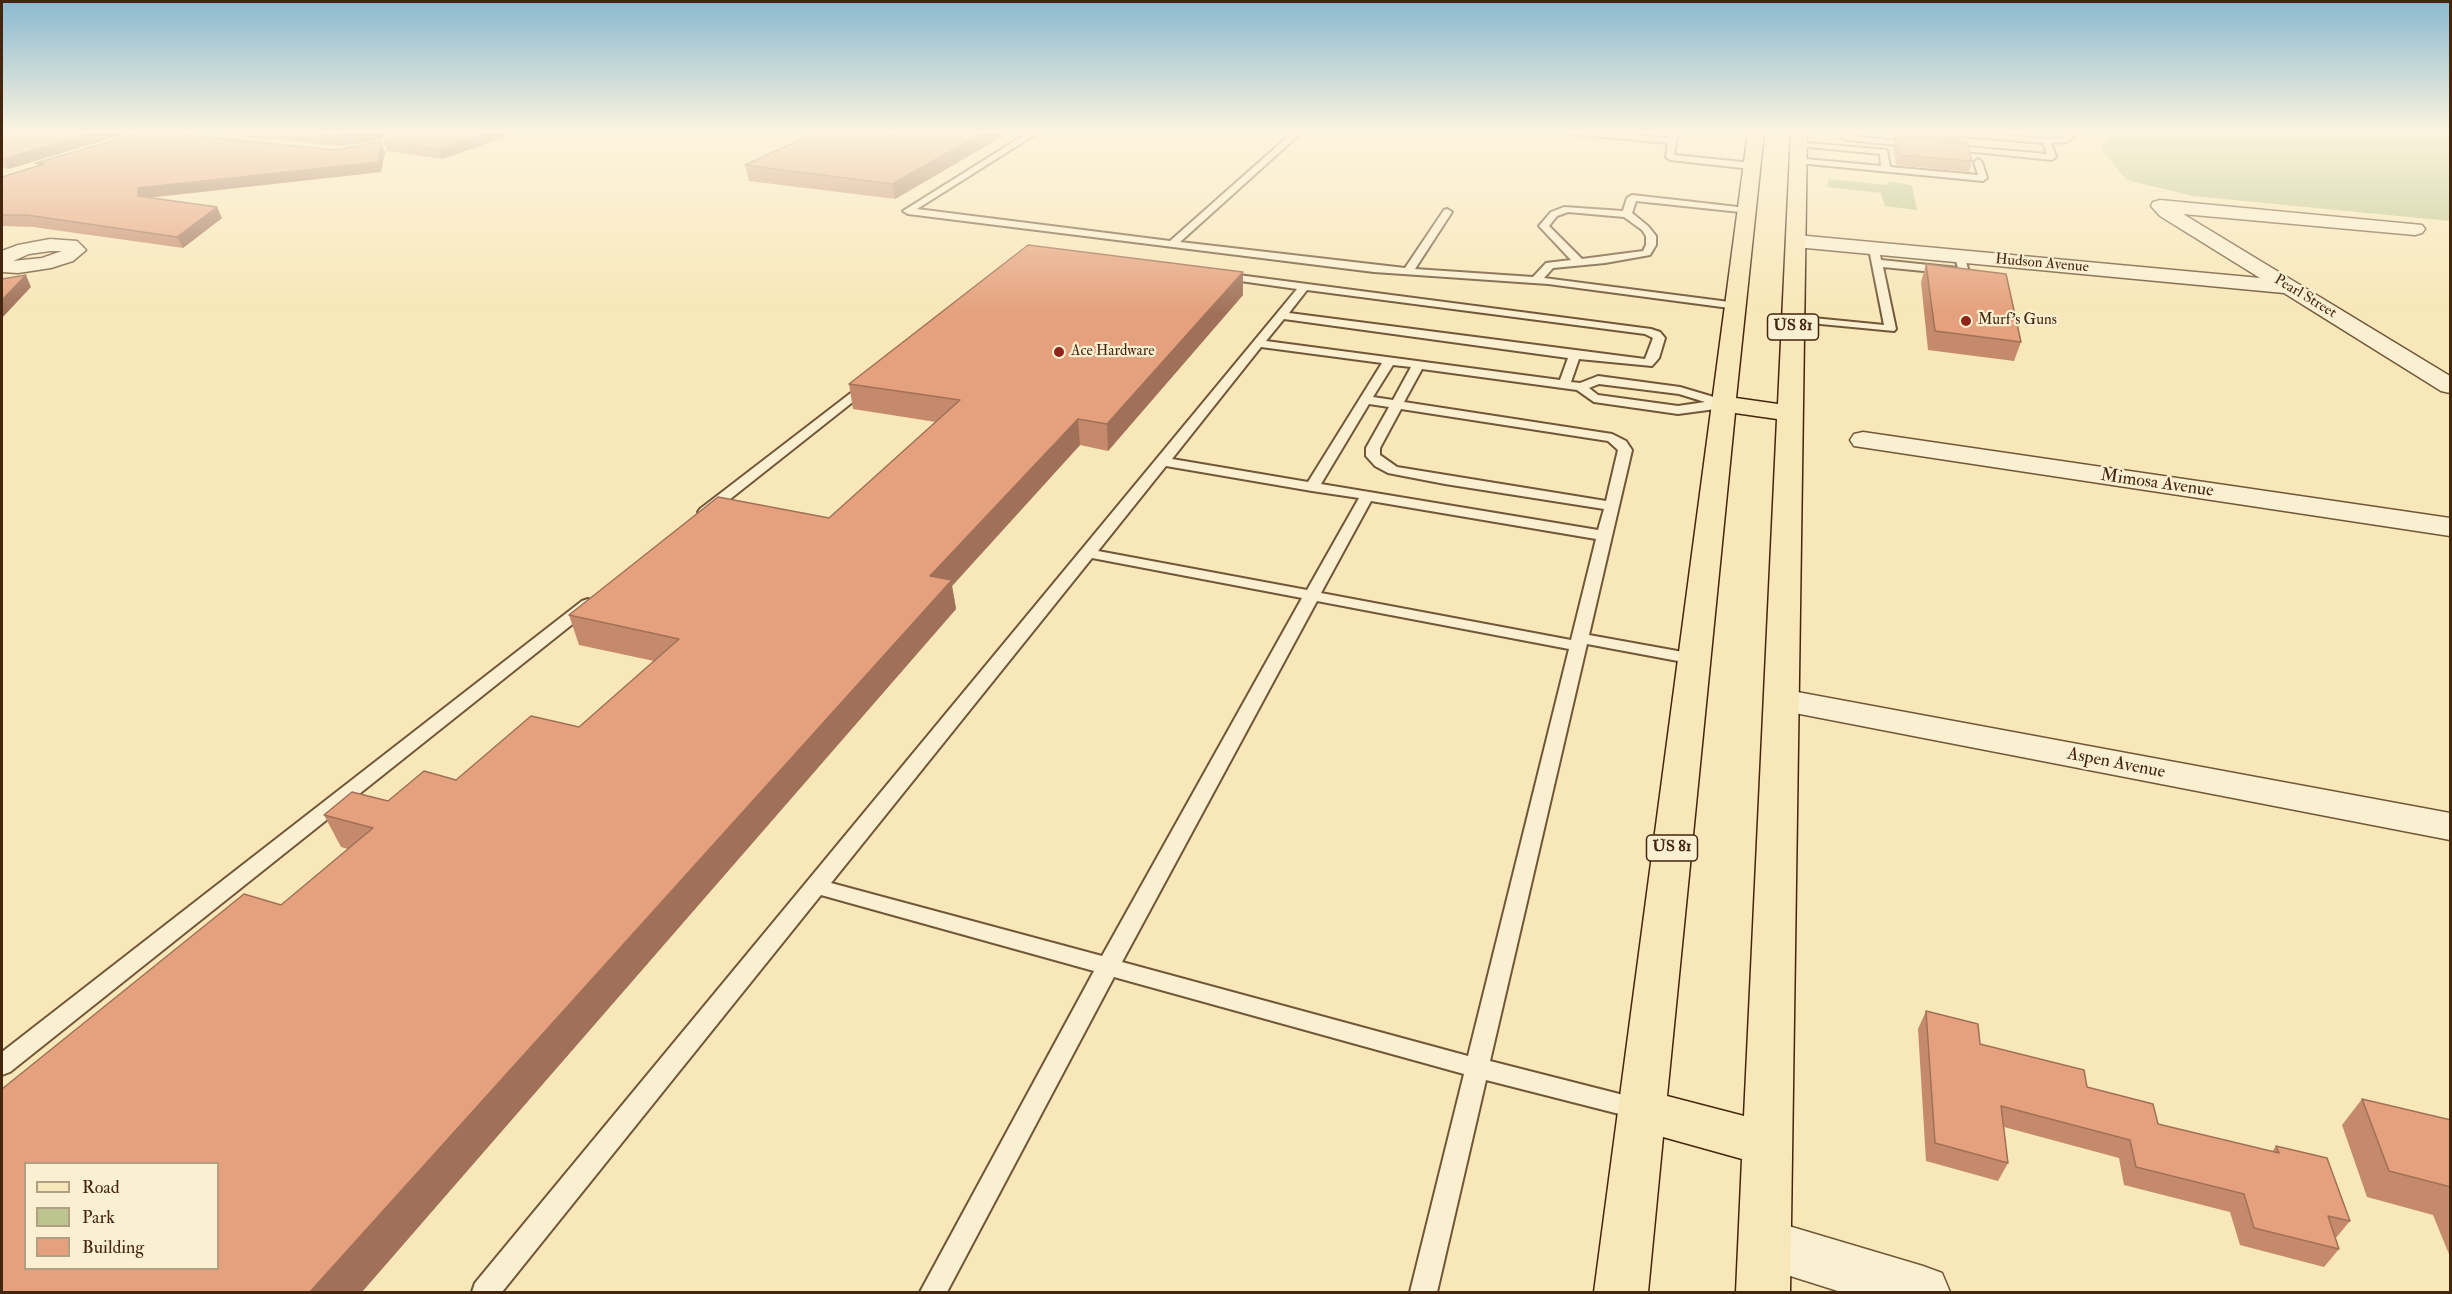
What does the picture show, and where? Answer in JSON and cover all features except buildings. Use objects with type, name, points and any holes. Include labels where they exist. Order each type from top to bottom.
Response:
[{"type":"main road","name":"US 81","points":[[1621,1293],[1723,404],[1750,192]]},
{"type":"main road","name":"US 81","points":[[1764,1268],[1798,192]]},
{"type":"main road","points":[[1723,404],[1790,413]]},
{"type":"main road","points":[[1642,1110],[1769,1145]]},
{"type":"street","name":"Pearl Street","points":[[2415,230],[2160,206],[2451,386]]},
{"type":"street","name":"Hudson Avenue","points":[[1796,241],[1875,256],[1960,256],[2288,287]]},
{"type":"street","name":"Mimosa Avenue","points":[[1863,440],[2451,527]]},
{"type":"street","name":"Aspen Avenue","points":[[1781,700],[2451,827]]},
{"type":"street","points":[[1764,1268],[1923,1293]]},
{"type":"lane","points":[[939,192],[908,212],[1408,271],[1536,280],[1737,306]]},
{"type":"lane","points":[[1172,244],[1230,192]]},
{"type":"lane","points":[[1627,214],[1632,198],[1748,211]]},
{"type":"lane","points":[[1536,280],[1550,265],[1579,262],[1646,253],[1651,245],[1652,237],[1646,228],[1627,214],[1567,209],[1554,214],[1544,226],[1579,262]]},
{"type":"lane","points":[[1408,271],[1447,212]]},
{"type":"lane","points":[[1793,319],[1890,329],[1875,256]]},
{"type":"lane","points":[[1210,275],[1647,331],[1656,334],[1659,338],[1653,358],[1648,363],[1281,315]]},
{"type":"lane","points":[[485,1293],[1304,286]]},
{"type":"lane","points":[[1258,343],[1581,387],[1598,380],[1680,391],[1723,404]]},
{"type":"lane","points":[[1564,385],[1575,355]]},
{"type":"lane","points":[[1312,487],[1389,362]]},
{"type":"lane","points":[[1418,366],[1373,448],[1373,456],[1393,470],[1612,506]]},
{"type":"lane","points":[[692,522],[879,376]]},
{"type":"lane","points":[[1581,387],[1594,398],[1678,410],[1723,404]]},
{"type":"lane","points":[[1366,400],[1612,438],[1625,450],[1423,1293]]},
{"type":"lane","points":[[1162,461],[1605,536]]},
{"type":"lane","points":[[933,1293],[1107,967],[1367,496]]},
{"type":"lane","points":[[1087,553],[1579,642],[1694,659]]},
{"type":"lane","points":[[2,1065],[598,596]]},
{"type":"lane","points":[[815,886],[1478,1068],[1642,1110]]},
{"type":"green space","points":[[1875,192],[1913,192],[1917,210],[1885,206],[1881,193]]},
{"type":"green space","points":[[2178,192],[2450,192],[2450,221],[2193,196]]},
{"type":"place","name":"Murf's Guns","points":[[1966,321]]},
{"type":"place","name":"Ace Hardware","points":[[1059,352]]}]
